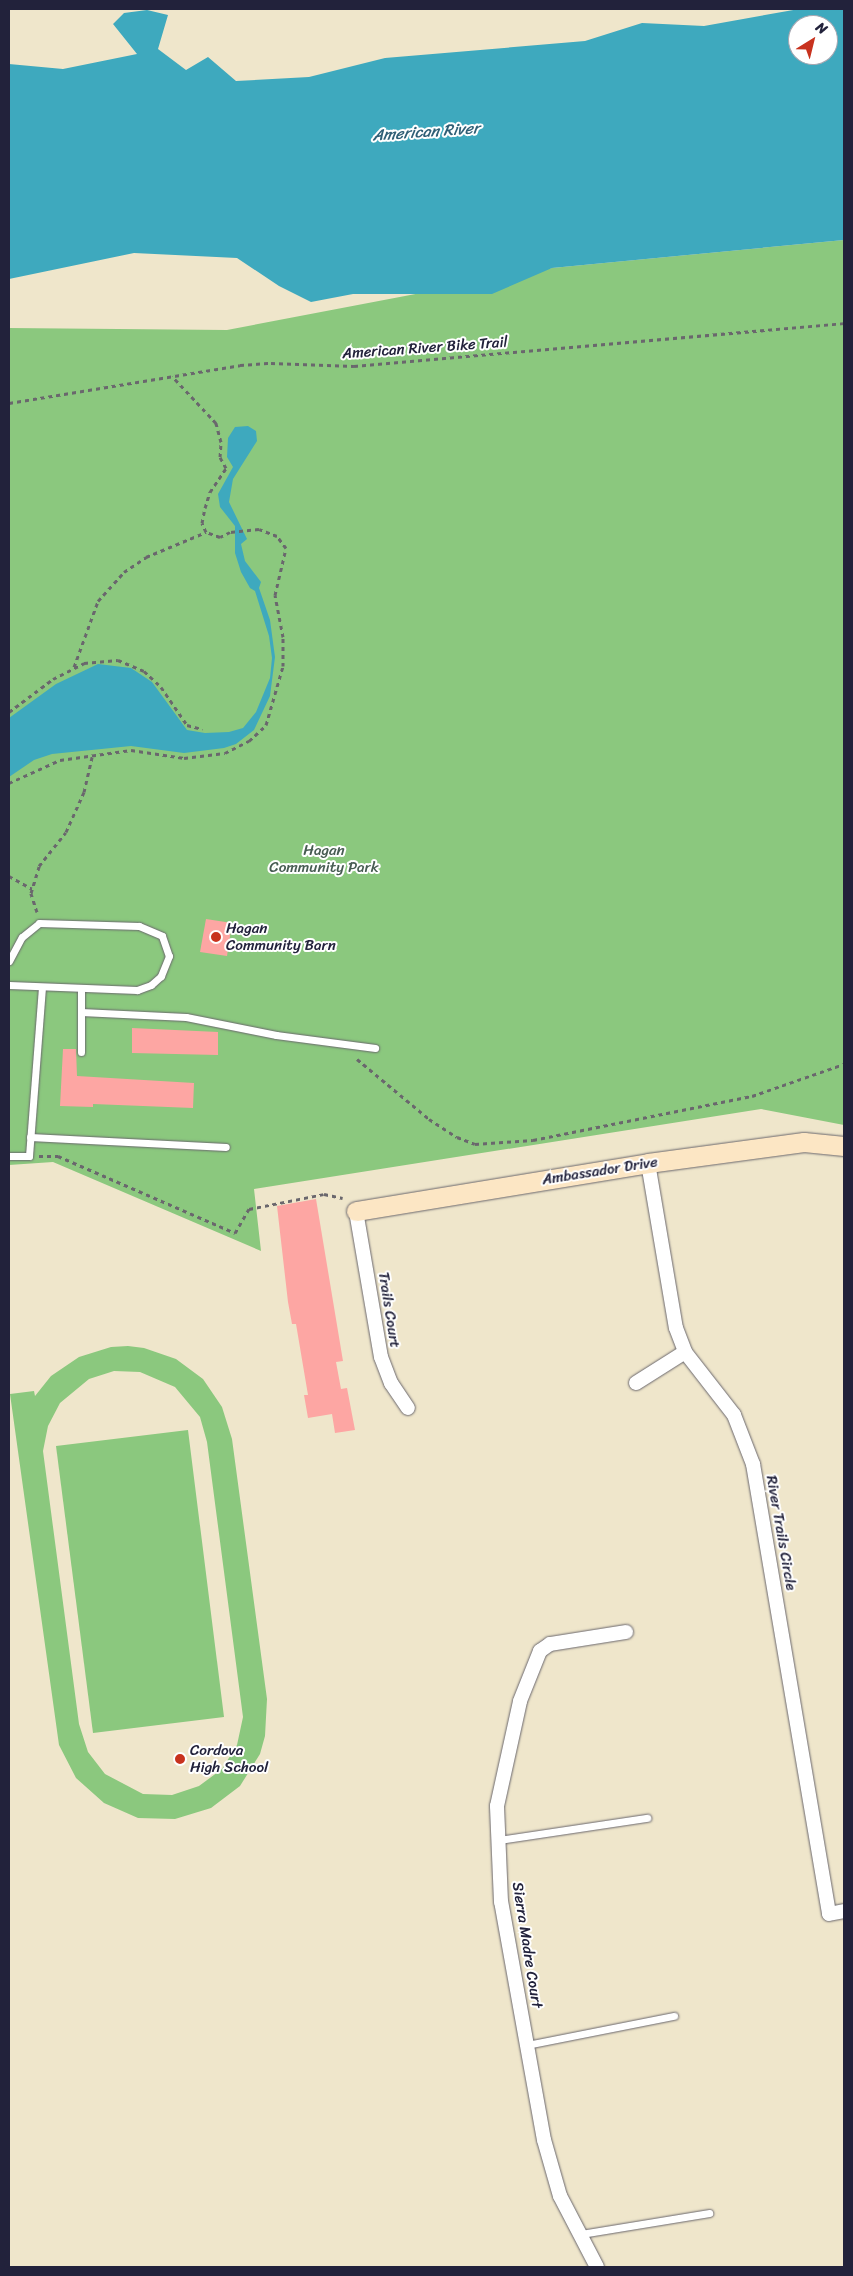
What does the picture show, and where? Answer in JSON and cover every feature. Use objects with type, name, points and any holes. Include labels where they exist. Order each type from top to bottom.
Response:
[{"type":"street","name":"Ambassador Drive","points":[[356,1211],[648,1163],[804,1142],[844,1146]]},
{"type":"street","name":"River Trails Circle","points":[[648,1163],[676,1328],[685,1352],[734,1415],[753,1464],[829,1914],[844,1911]]},
{"type":"street","name":"Trails Court","points":[[356,1211],[381,1357],[391,1383],[408,1408]]},
{"type":"street","points":[[636,1383],[685,1352]]},
{"type":"street","name":"Sierra Madre Court","points":[[597,2267],[560,2196],[544,2140],[501,1902],[500,1840],[497,1806],[520,1701],[540,1651],[550,1644],[626,1632]]},
{"type":"lane","points":[[9,961],[22,937],[39,923],[139,926],[162,936],[169,956],[160,976],[151,985],[137,990],[9,985]]},
{"type":"lane","points":[[9,1156],[29,1156],[42,986]]},
{"type":"lane","points":[[81,988],[81,1052]]},
{"type":"lane","points":[[81,1012],[186,1017],[276,1035],[376,1048]]},
{"type":"lane","points":[[30,1137],[226,1147]]},
{"type":"lane","points":[[500,1840],[647,1818]]},
{"type":"lane","points":[[527,2045],[674,2016]]},
{"type":"lane","points":[[581,2234],[708,2213]]},
{"type":"path","name":"American River Bike Trail","points":[[9,403],[271,362],[354,366],[844,323]]},
{"type":"path","points":[[172,376],[216,423],[221,442],[220,457],[226,468],[205,508],[202,523],[206,532]]},
{"type":"path","points":[[9,783],[60,760],[131,750],[184,758],[225,753],[249,741],[266,724],[283,666],[282,627],[275,595],[286,548],[277,536],[259,529],[247,529],[230,532],[220,537],[206,532],[146,557],[124,572],[98,601],[77,651],[74,668]]},
{"type":"path","points":[[9,712],[74,668],[97,661],[118,660],[133,665],[161,687],[187,725],[202,729]]},
{"type":"path","points":[[39,923],[32,889],[39,866],[66,832],[84,792],[92,756]]},
{"type":"path","points":[[9,876],[32,889]]},
{"type":"path","points":[[337,1043],[429,1119],[457,1137],[475,1144],[533,1140],[752,1096],[844,1064]]},
{"type":"path","points":[[29,1156],[58,1156],[235,1233],[249,1209],[324,1194],[344,1198],[356,1211]]},
{"type":"green space","name":"Hagan Community Park","points":[[844,240],[844,1125],[761,1109],[254,1189],[261,1251],[53,1162],[9,1165],[9,328],[227,330],[552,268]]},
{"type":"green space","points":[[128,1346],[144,1348],[176,1359],[203,1379],[222,1407],[232,1439],[267,1699],[265,1736],[260,1754],[240,1786],[211,1808],[175,1819],[138,1818],[104,1803],[76,1778],[59,1745],[10,1394],[34,1391],[35,1396],[51,1376],[79,1357],[111,1347]],"holes":[[[114,1371],[140,1372],[175,1387],[200,1417],[207,1442],[243,1717],[237,1745],[222,1769],[199,1786],[172,1795],[143,1794],[105,1774],[88,1752],[79,1724],[43,1451],[48,1426],[60,1403],[89,1379]]]},
{"type":"green space","points":[[188,1430],[224,1717],[93,1733],[56,1446]]},
{"type":"water","name":"American River","points":[[799,9],[844,9],[844,240],[552,268],[492,294],[353,294],[311,302],[279,286],[237,258],[134,253],[9,279],[9,64],[63,69],[137,54],[113,24],[124,13],[147,10],[168,15],[158,49],[186,70],[208,57],[236,81],[309,77],[385,58],[585,41],[642,23],[704,26]]},
{"type":"water","points":[[248,426],[256,431],[257,441],[233,479],[229,502],[247,539],[241,544],[245,561],[261,582],[259,588],[270,620],[275,657],[270,696],[254,730],[236,744],[224,748],[184,753],[131,746],[52,754],[34,760],[9,777],[9,718],[56,684],[98,664],[131,668],[152,682],[187,730],[205,733],[229,732],[243,728],[256,712],[270,678],[272,658],[269,636],[255,591],[250,588],[241,572],[235,553],[235,526],[220,507],[218,494],[233,467],[227,457],[228,438],[235,427]]},
{"type":"building","name":"Hagan Community Barn","points":[[206,919],[232,923],[227,956],[200,952]]},
{"type":"building","points":[[132,1028],[218,1032],[218,1055],[132,1053]]},
{"type":"building","points":[[63,1049],[76,1049],[77,1076],[194,1083],[193,1108],[93,1104],[93,1107],[60,1106]]},
{"type":"building","points":[[316,1199],[343,1361],[336,1362],[341,1389],[347,1388],[355,1430],[335,1433],[332,1414],[308,1418],[304,1395],[308,1395],[296,1324],[292,1324],[288,1302],[277,1206]]},
{"type":"place","name":"Hagan Community Barn","points":[[216,937]]},
{"type":"place","name":"Cordova High School","points":[[180,1759]]}]
